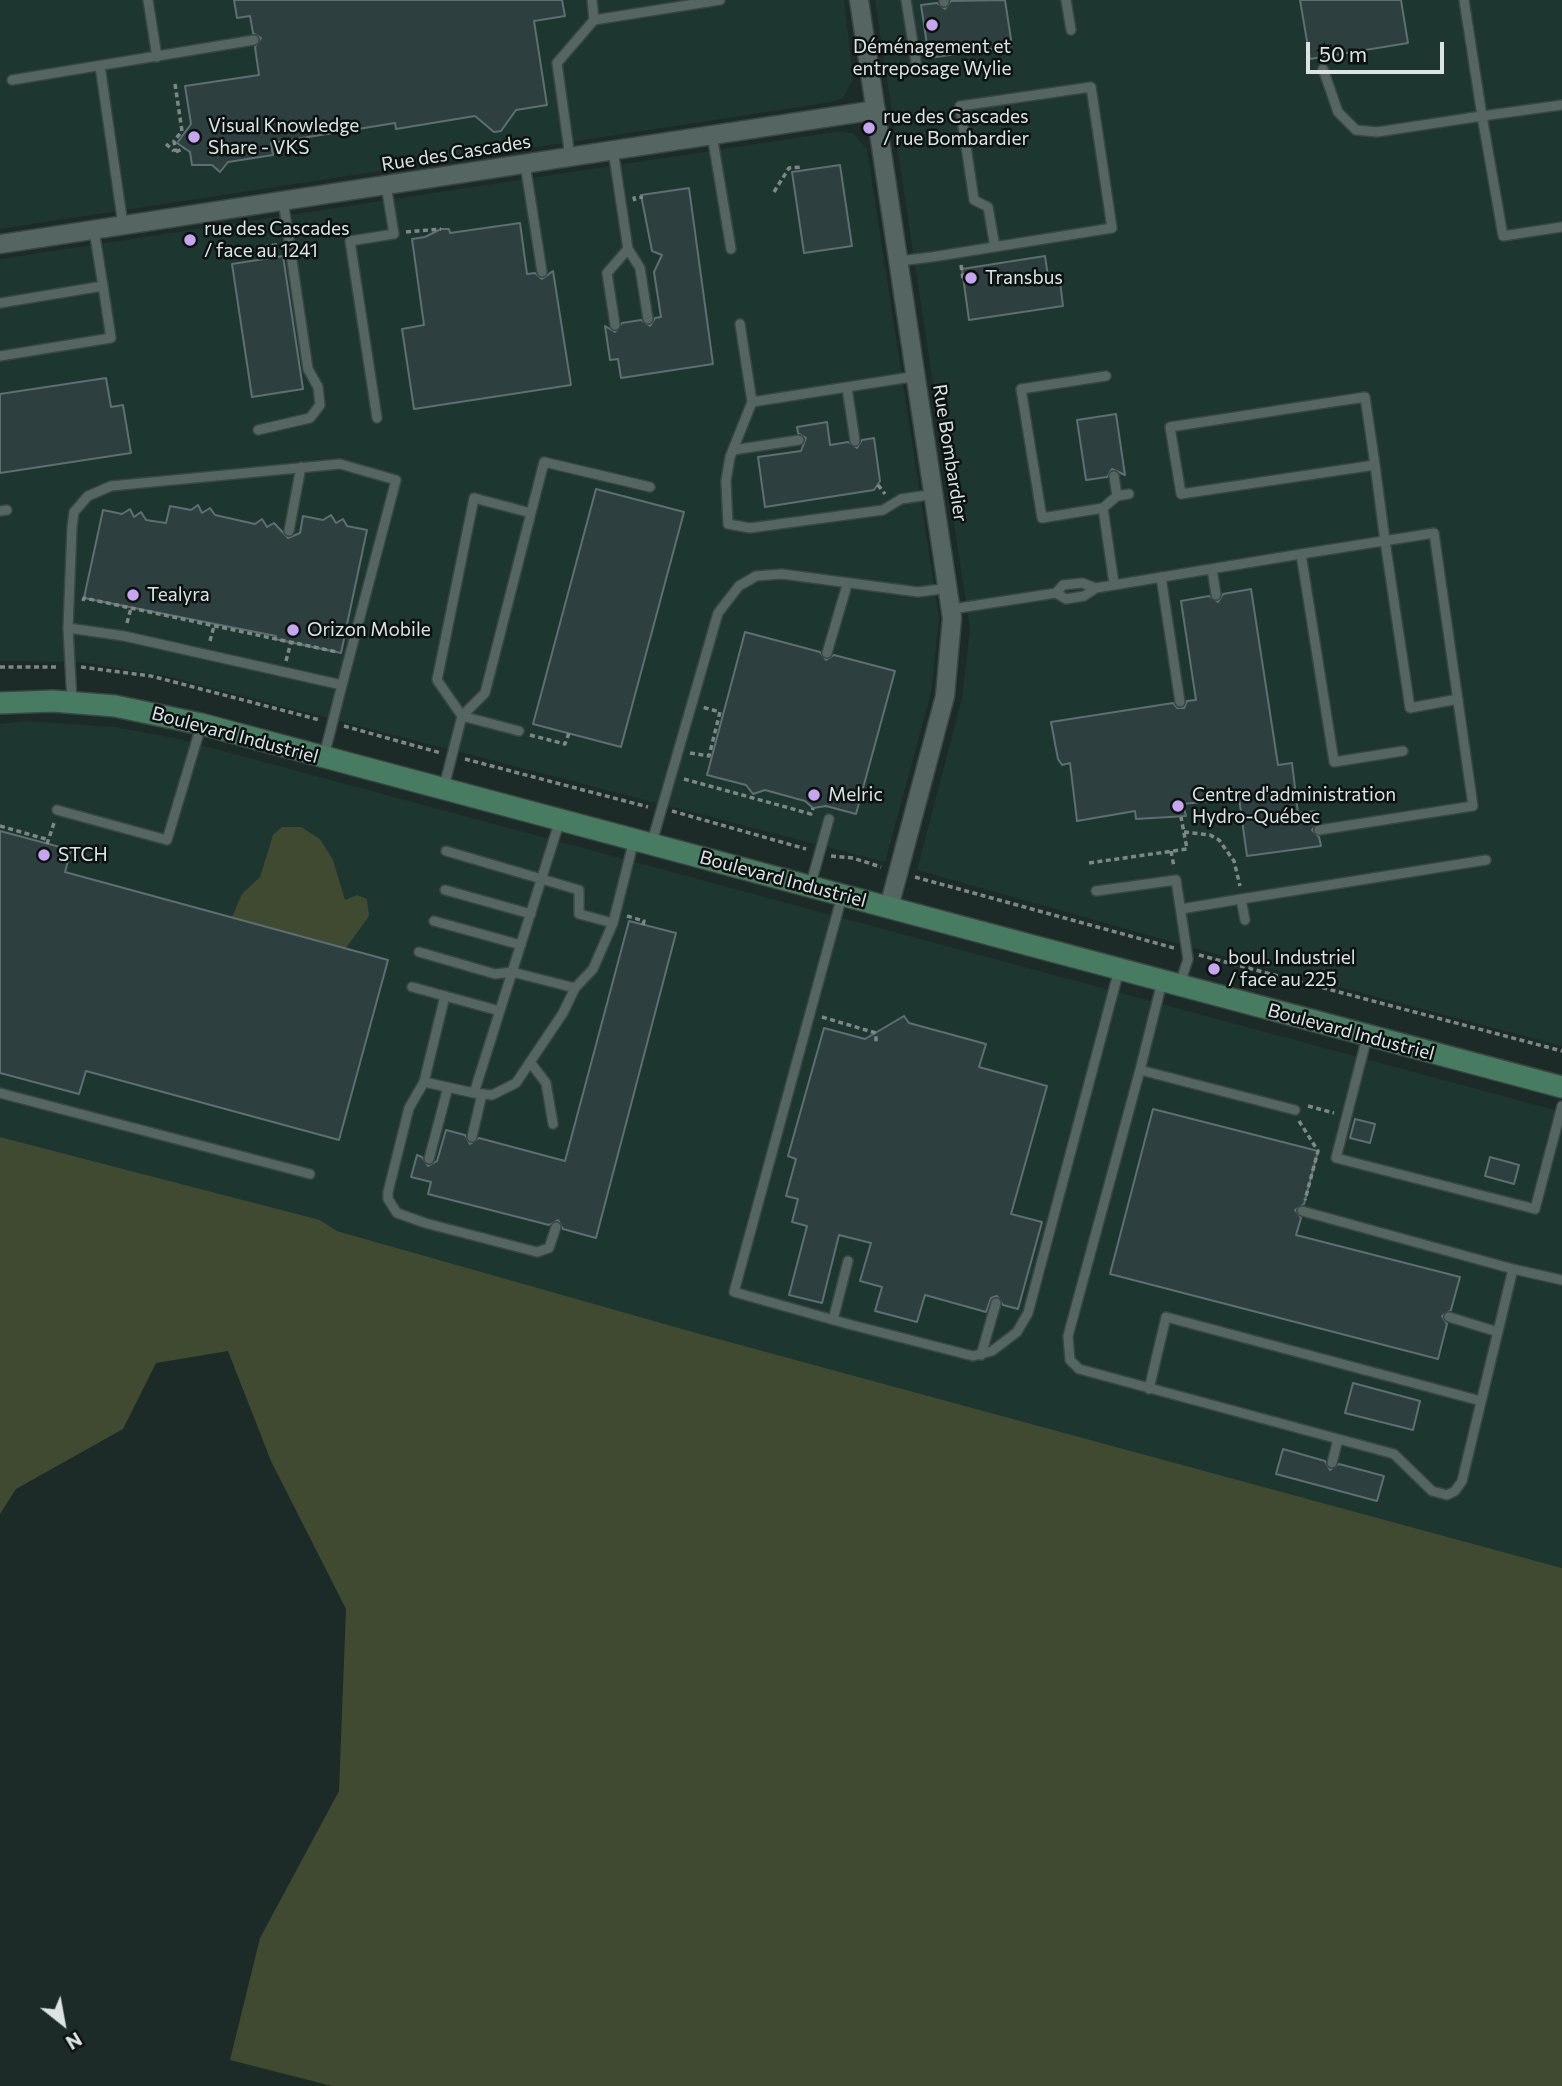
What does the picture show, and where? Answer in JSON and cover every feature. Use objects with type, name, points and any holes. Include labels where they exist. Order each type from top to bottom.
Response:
[{"type":"street","name":"Rue Bombardier","points":[[859,0],[952,609],[950,665],[945,696],[889,907]]},
{"type":"street","name":"Rue des Cascades","points":[[0,244],[876,110]]},
{"type":"street","name":"Boulevard Industriel","points":[[0,703],[72,703],[138,710],[201,724],[1562,1087]]},
{"type":"lane","points":[[148,0],[157,57]]},
{"type":"lane","points":[[592,0],[594,20]]},
{"type":"lane","points":[[570,157],[557,63],[594,20],[720,0]]},
{"type":"lane","points":[[906,0],[916,62]]},
{"type":"lane","points":[[1066,0],[1071,30]]},
{"type":"lane","points":[[1464,0],[1503,236],[1562,227]]},
{"type":"lane","points":[[12,80],[254,40]]},
{"type":"lane","points":[[100,66],[123,225]]},
{"type":"lane","points":[[1323,69],[1338,112],[1356,130],[1377,132],[1562,105]]},
{"type":"lane","points":[[900,261],[995,247],[1112,228],[1091,87],[960,106],[974,200],[988,208],[995,247]]},
{"type":"lane","points":[[712,135],[731,249]]},
{"type":"lane","points":[[613,150],[628,249],[640,268],[648,319]]},
{"type":"lane","points":[[525,164],[542,272]]},
{"type":"lane","points":[[377,418],[350,241],[394,234],[386,185]]},
{"type":"lane","points":[[258,430],[310,418],[320,405],[318,387],[308,369],[283,201]]},
{"type":"lane","points":[[0,356],[111,338],[94,230]]},
{"type":"lane","points":[[615,324],[607,273],[628,249]]},
{"type":"lane","points":[[0,303],[103,286]]},
{"type":"lane","points":[[740,324],[752,402],[733,450],[726,481],[728,524],[750,528],[883,510],[901,499],[935,494]]},
{"type":"lane","points":[[752,402],[917,376]]},
{"type":"lane","points":[[1106,376],[1021,389],[1042,518],[1103,508],[1117,496],[1129,494]]},
{"type":"lane","points":[[847,388],[855,441]]},
{"type":"lane","points":[[1375,465],[1181,494],[1170,427],[1365,397],[1375,465],[1385,541],[1410,708],[1458,699]]},
{"type":"lane","points":[[733,450],[799,440]]},
{"type":"lane","points":[[444,789],[461,716],[485,693],[544,462],[650,487]]},
{"type":"lane","points":[[72,703],[68,628],[72,527],[74,512],[88,496],[111,486],[340,464],[396,480],[323,758]]},
{"type":"lane","points":[[289,531],[301,467]]},
{"type":"lane","points":[[1114,476],[1117,496]]},
{"type":"lane","points":[[523,733],[461,716],[437,680],[474,498],[531,513]]},
{"type":"lane","points":[[1103,508],[1114,584]]},
{"type":"lane","points":[[952,609],[1056,593],[1066,599],[1084,596],[1096,588],[1114,584],[1434,533],[1473,806],[1318,830]]},
{"type":"lane","points":[[1301,554],[1334,762],[1403,751]]},
{"type":"lane","points":[[1212,569],[1216,595]]},
{"type":"lane","points":[[424,1082],[492,1096],[516,1083],[563,1013],[575,988],[593,969],[643,842],[718,613],[727,596],[756,576],[782,574],[847,585],[918,592],[950,588]]},
{"type":"lane","points":[[1161,577],[1180,702]]},
{"type":"lane","points":[[827,653],[847,585]]},
{"type":"lane","points":[[68,628],[88,628],[342,685]]},
{"type":"lane","points":[[57,810],[167,840],[201,724]]},
{"type":"lane","points":[[810,887],[829,819]]},
{"type":"lane","points":[[472,1137],[478,1093],[500,1011],[560,820]]},
{"type":"lane","points":[[446,851],[579,890],[579,914],[613,923]]},
{"type":"lane","points":[[1181,909],[1486,860]]},
{"type":"lane","points":[[1096,891],[1176,880],[1188,959],[1171,984],[1140,1070],[1067,1348],[1070,1360],[1079,1369],[1394,1454],[1432,1491],[1447,1496],[1455,1492],[1462,1480],[1513,1269]]},
{"type":"lane","points":[[445,890],[531,914]]},
{"type":"lane","points":[[842,896],[734,1293],[964,1355],[981,1355],[1017,1332],[1028,1313],[1119,970]]},
{"type":"lane","points":[[1241,899],[1245,920]]},
{"type":"lane","points":[[434,922],[521,944]]},
{"type":"lane","points":[[419,952],[495,974],[512,972],[575,988]]},
{"type":"lane","points":[[412,987],[500,1011]]},
{"type":"lane","points":[[445,996],[424,1082],[409,1108],[388,1199],[397,1213],[425,1223],[537,1252],[549,1248],[556,1227]]},
{"type":"lane","points":[[1367,1037],[1336,1158],[1535,1209],[1562,1106]]},
{"type":"lane","points":[[530,1062],[546,1083],[553,1124]]},
{"type":"lane","points":[[1140,1070],[1295,1110]]},
{"type":"lane","points":[[429,1158],[448,1087]]},
{"type":"lane","points":[[0,1093],[310,1174]]},
{"type":"lane","points":[[1303,1211],[1562,1280]]},
{"type":"lane","points":[[833,1320],[848,1261]]},
{"type":"lane","points":[[981,1355],[996,1303]]},
{"type":"lane","points":[[1149,1389],[1166,1317],[1481,1401]]},
{"type":"lane","points":[[1449,1317],[1498,1332]]},
{"type":"lane","points":[[1332,1463],[1338,1439]]},
{"type":"path","points":[[175,84],[182,131],[174,141],[176,152]]},
{"type":"path","points":[[166,144],[176,152]]},
{"type":"path","points":[[176,152],[184,148]]},
{"type":"path","points":[[774,192],[789,168],[802,167]]},
{"type":"path","points":[[408,232],[441,229]]},
{"type":"path","points":[[269,258],[267,246],[289,243]]},
{"type":"path","points":[[961,264],[963,280]]},
{"type":"path","points":[[84,598],[341,653]]},
{"type":"path","points":[[284,671],[291,642]]},
{"type":"path","points":[[0,667],[56,667]]},
{"type":"path","name":"Boulevard Industriel","points":[[85,667],[151,677],[317,719]]},
{"type":"path","points":[[700,755],[709,756],[720,712]]},
{"type":"path","points":[[344,726],[437,751]]},
{"type":"path","points":[[523,733],[565,744],[569,733]]},
{"type":"path","points":[[468,760],[645,806]]},
{"type":"path","points":[[693,782],[811,814],[813,808]]},
{"type":"path","name":"Boulevard Industriel","points":[[671,811],[802,848]]},
{"type":"path","points":[[1089,863],[1187,849],[1181,817]]},
{"type":"path","points":[[0,827],[48,842],[52,826]]},
{"type":"path","points":[[1184,832],[1210,835],[1219,840],[1234,861],[1240,886]]},
{"type":"path","name":"Boulevard Industriel","points":[[831,856],[853,858],[880,866]]},
{"type":"path","points":[[918,877],[1173,948]]},
{"type":"path","points":[[629,917],[644,921],[643,925]]},
{"type":"path","name":"Boulevard Industriel","points":[[1201,955],[1562,1051]]},
{"type":"path","points":[[810,1014],[876,1033],[876,1042]]},
{"type":"path","points":[[1307,1105],[1336,1113]]},
{"type":"path","points":[[1295,1110],[1301,1128],[1318,1151],[1303,1211]]},
{"type":"shaded area","points":[[0,0],[844,0],[853,80],[843,98],[832,102],[0,229]]},
{"type":"shaded area","points":[[875,0],[1562,0],[1562,1046],[1226,957],[917,870],[962,698],[970,629]]},
{"type":"shaded area","points":[[841,131],[854,134],[867,149],[939,618],[931,693],[885,862],[166,676],[81,662],[0,661],[0,259]]},
{"type":"shaded area","points":[[26,721],[114,727],[175,738],[1562,1112],[1562,1568],[700,1334],[337,1231],[319,1220],[0,1137],[0,724]]},
{"type":"shaded area","points":[[282,827],[301,827],[320,839],[333,860],[345,900],[357,895],[367,899],[369,916],[346,948],[232,917],[242,894],[260,877],[273,835]]},
{"type":"shaded area","points":[[0,1137],[320,1220],[337,1231],[700,1334],[1562,1568],[1562,2086],[332,2086],[230,2060],[260,1938],[339,1791],[346,1609],[271,1461],[228,1351],[156,1363],[123,1429],[16,1489],[0,1514]]},
{"type":"building","points":[[234,0],[562,0],[565,16],[534,21],[547,105],[516,110],[501,131],[494,132],[475,116],[396,129],[395,123],[271,143],[273,155],[228,162],[220,172],[212,165],[192,165],[190,152],[177,143],[191,124],[185,86],[259,75],[255,47],[261,38],[253,33],[250,16],[237,18]]},
{"type":"building","points":[[1005,0],[1012,46],[929,58],[921,5],[937,3],[945,9],[951,1]]},
{"type":"building","points":[[1300,0],[1401,0],[1408,43],[1310,59]]},
{"type":"building","points":[[840,165],[852,246],[804,253],[792,172]]},
{"type":"building","points":[[689,188],[713,364],[621,378],[618,359],[610,360],[605,326],[615,332],[622,323],[641,320],[650,326],[655,318],[661,317],[654,272],[662,255],[652,251],[641,195]]},
{"type":"building","points":[[520,223],[527,274],[535,273],[542,279],[553,271],[571,385],[414,409],[402,329],[424,325],[412,239],[425,237],[441,229],[449,229],[450,233]]},
{"type":"building","points":[[283,256],[303,389],[252,397],[232,264]]},
{"type":"building","points":[[1045,256],[1049,283],[1060,281],[1063,306],[969,320],[962,269]]},
{"type":"building","points":[[106,378],[111,407],[123,405],[131,453],[0,473],[0,394]]},
{"type":"building","points":[[1116,414],[1125,475],[1112,469],[1107,477],[1086,480],[1077,420]]},
{"type":"building","points":[[827,422],[830,445],[848,442],[857,448],[862,440],[874,438],[880,481],[874,490],[765,507],[758,457],[801,451],[806,438],[798,433],[797,427]]},
{"type":"building","points":[[596,489],[684,512],[621,747],[533,724]]},
{"type":"building","points":[[198,505],[202,513],[210,508],[215,515],[255,524],[262,519],[267,527],[274,523],[288,538],[300,533],[303,516],[323,520],[331,515],[336,523],[343,519],[347,526],[367,530],[341,653],[275,639],[276,636],[84,598],[103,510],[122,514],[130,509],[134,517],[141,512],[146,520],[166,523],[170,506],[191,510]]},
{"type":"building","points":[[1251,589],[1278,765],[1292,763],[1298,813],[1316,811],[1318,823],[1312,830],[1319,837],[1321,846],[1247,856],[1239,798],[1183,804],[1186,816],[1136,819],[1135,811],[1077,821],[1070,763],[1062,765],[1058,759],[1051,722],[1173,703],[1177,708],[1184,708],[1187,701],[1196,700],[1181,601],[1209,596],[1218,602],[1223,594]]},
{"type":"building","points":[[745,632],[820,652],[826,660],[834,655],[895,671],[856,814],[826,806],[813,808],[805,801],[765,790],[753,794],[746,785],[707,775]]},
{"type":"building","points":[[0,831],[71,850],[65,872],[388,960],[339,1140],[86,1071],[79,1094],[0,1073]]},
{"type":"building","points":[[629,921],[676,933],[596,1238],[563,1229],[558,1220],[549,1225],[428,1194],[431,1182],[411,1177],[417,1155],[422,1157],[428,1166],[437,1161],[446,1130],[465,1135],[470,1144],[479,1138],[565,1161]]},
{"type":"building","points":[[904,1016],[909,1023],[986,1044],[979,1067],[1047,1086],[1011,1214],[1042,1222],[1018,1309],[1003,1305],[997,1296],[991,1298],[986,1312],[925,1295],[917,1322],[875,1311],[882,1287],[860,1281],[871,1243],[839,1235],[822,1303],[789,1295],[807,1226],[792,1222],[798,1199],[786,1196],[796,1159],[788,1156],[824,1028],[865,1039]]},
{"type":"building","points":[[1153,1109],[1318,1151],[1304,1204],[1295,1210],[1301,1218],[1296,1235],[1460,1277],[1451,1310],[1442,1316],[1447,1324],[1438,1359],[1110,1274]]},
{"type":"building","points":[[1355,1119],[1375,1124],[1370,1143],[1350,1138]]},
{"type":"building","points":[[1490,1157],[1519,1165],[1514,1184],[1485,1176]]},
{"type":"building","points":[[1353,1383],[1420,1401],[1413,1430],[1345,1413]]},
{"type":"building","points":[[1283,1449],[1325,1461],[1330,1470],[1339,1464],[1384,1476],[1377,1501],[1276,1474]]},
{"type":"place","name":"Déménagement et entreposage Wylie","points":[[932,25]]},
{"type":"place","name":"rue des Cascades / rue Bombardier","points":[[869,128]]},
{"type":"place","name":"Visual Knowledge Share - VKS","points":[[194,137]]},
{"type":"place","name":"rue des Cascades / face au 1241","points":[[190,240]]},
{"type":"place","name":"Transbus","points":[[971,278]]},
{"type":"place","name":"Tealyra","points":[[133,595]]},
{"type":"place","name":"Orizon Mobile","points":[[293,630]]},
{"type":"place","name":"Melric","points":[[814,795]]},
{"type":"place","name":"Centre d'administration Hydro-Québec","points":[[1178,806]]},
{"type":"place","name":"STCH","points":[[44,855]]},
{"type":"place","name":"boul. Industriel / face au 225","points":[[1214,969]]}]
